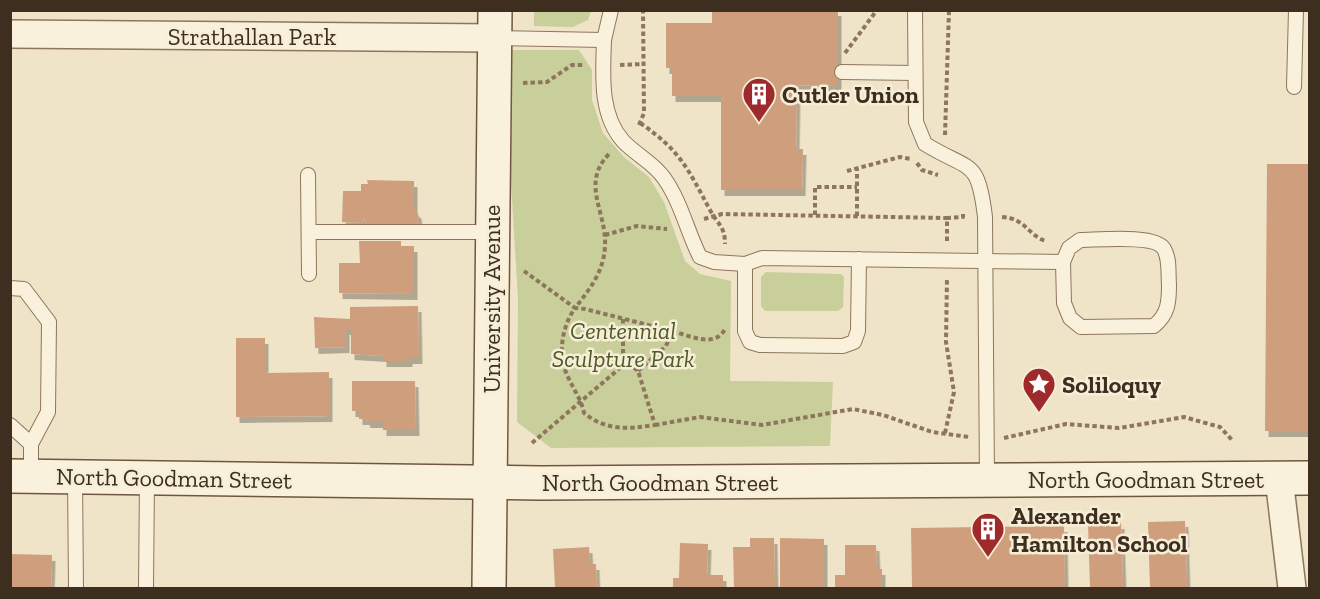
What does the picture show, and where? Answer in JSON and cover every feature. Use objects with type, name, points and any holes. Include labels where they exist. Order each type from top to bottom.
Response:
[{"type":"main road","name":"University Avenue","points":[[489,588],[494,24]]},
{"type":"main road","name":"North Goodman Street","points":[[21,476],[490,482],[1294,478]]},
{"type":"street","name":"Strathallan Park","points":[[10,34],[494,24]]},
{"type":"street","points":[[1292,588],[1294,478]]},
{"type":"lane","points":[[611,10],[604,40],[604,97],[611,122],[623,141],[647,159],[662,175],[676,197],[700,257],[714,262],[745,264],[762,258],[1063,262]]},
{"type":"lane","points":[[915,10],[916,122],[925,144],[973,169],[981,185],[985,261],[987,481]]},
{"type":"lane","points":[[1294,87],[1296,10]]},
{"type":"lane","points":[[494,24],[604,40]]},
{"type":"lane","points":[[841,65],[915,73]]},
{"type":"lane","points":[[308,175],[309,274]]},
{"type":"lane","points":[[309,232],[492,232]]},
{"type":"lane","points":[[1080,240],[1152,240],[1164,247],[1168,260],[1169,292],[1164,317],[1154,326],[1081,327],[1070,318],[1064,303],[1063,262],[1069,248],[1080,240]]},
{"type":"lane","points":[[745,264],[745,331],[750,342],[760,345],[843,346],[854,342],[858,331],[859,259]]},
{"type":"lane","points":[[10,288],[24,289],[49,322],[48,412],[31,444],[21,476]]},
{"type":"lane","points":[[10,425],[31,444]]},
{"type":"lane","points":[[75,477],[76,588]]},
{"type":"lane","points":[[146,588],[147,478]]},
{"type":"path","points":[[637,128],[644,113],[643,10]]},
{"type":"path","points":[[841,65],[877,10]]},
{"type":"path","points":[[945,136],[949,10]]},
{"type":"path","points":[[618,65],[643,64]]},
{"type":"path","points":[[518,83],[547,82],[572,65],[591,65]]},
{"type":"path","points":[[614,148],[599,167],[594,181],[596,202],[605,235],[600,270],[567,319],[562,359],[569,381],[581,398],[584,413],[595,422],[609,428],[655,425],[700,417],[762,425],[853,409],[945,434],[972,438]]},
{"type":"path","points":[[847,171],[891,159],[908,157],[922,170],[944,176]]},
{"type":"path","points":[[856,216],[857,170]]},
{"type":"path","points":[[815,215],[815,187],[857,187]]},
{"type":"path","points":[[713,216],[722,214],[947,218],[963,217],[963,207]]},
{"type":"path","points":[[998,217],[1015,218],[1040,239],[1069,248]]},
{"type":"path","points":[[947,218],[947,245]]},
{"type":"path","points":[[605,235],[636,226],[674,228]]},
{"type":"path","points":[[524,271],[575,308],[706,340],[717,338],[725,331]]},
{"type":"path","points":[[945,434],[954,392],[946,342],[947,274]]},
{"type":"path","points":[[623,319],[622,340],[627,362],[638,371],[655,425]]},
{"type":"path","points":[[638,371],[666,346],[672,331]]},
{"type":"path","points":[[532,443],[581,398],[627,362]]},
{"type":"path","points":[[1000,438],[1066,424],[1130,427],[1156,420],[1184,417],[1220,427],[1232,440]]},
{"type":"green space","points":[[534,10],[591,11],[588,20],[573,27],[534,26]]},
{"type":"green space","name":"Centennial Sculpture Park","points":[[511,50],[579,50],[592,70],[592,100],[603,133],[624,157],[649,177],[664,202],[685,261],[700,274],[731,281],[730,381],[833,382],[830,446],[551,448],[517,422],[518,299],[510,166]]},
{"type":"green space","points":[[766,272],[841,274],[844,277],[843,307],[838,311],[765,311],[761,306],[761,277]]},
{"type":"building","name":"Cutler Union","points":[[712,10],[838,10],[838,86],[797,85],[796,149],[803,149],[802,190],[721,190],[721,96],[672,96],[672,68],[666,68],[666,23],[712,23]]},
{"type":"building","points":[[1267,164],[1310,164],[1310,431],[1265,431]]},
{"type":"building","points":[[367,180],[414,181],[414,209],[418,213],[419,221],[414,227],[369,229],[364,218],[362,223],[342,222],[343,191],[361,191],[361,184],[368,184]]},
{"type":"building","points":[[359,241],[401,241],[401,246],[414,246],[414,294],[339,293],[339,263],[360,263]]},
{"type":"building","points":[[418,306],[419,358],[409,358],[409,361],[383,361],[383,356],[351,354],[351,329],[346,329],[346,347],[315,348],[314,317],[350,319],[350,307]]},
{"type":"building","points":[[236,338],[265,338],[265,373],[329,372],[329,416],[236,417]]},
{"type":"building","points":[[352,381],[415,381],[416,430],[383,430],[383,422],[367,422],[366,419],[359,419],[359,411],[352,411]]},
{"type":"building","points":[[1185,521],[1187,588],[1150,588],[1148,522]]},
{"type":"building","points":[[1121,523],[1123,588],[1090,588],[1088,524]]},
{"type":"building","name":"Alexander Hamilton School","points":[[1064,526],[1065,588],[912,588],[911,528]]},
{"type":"building","points":[[750,538],[774,538],[775,588],[734,588],[733,547],[750,547]]},
{"type":"building","points":[[780,538],[824,539],[824,588],[780,588]]},
{"type":"building","points":[[680,543],[708,544],[707,575],[723,575],[723,588],[673,588],[673,578],[679,578]]},
{"type":"building","points":[[845,545],[876,545],[877,569],[882,569],[882,588],[835,588],[835,575],[845,575]]},
{"type":"building","points":[[589,547],[590,564],[596,564],[597,588],[555,588],[553,549]]},
{"type":"building","points":[[10,554],[52,555],[51,588],[10,588]]},
{"type":"place","name":"Cutler Union","points":[[759,123]]},
{"type":"place","name":"Soliloquy","points":[[1039,413]]},
{"type":"place","name":"Alexander Hamilton School","points":[[988,558]]}]
